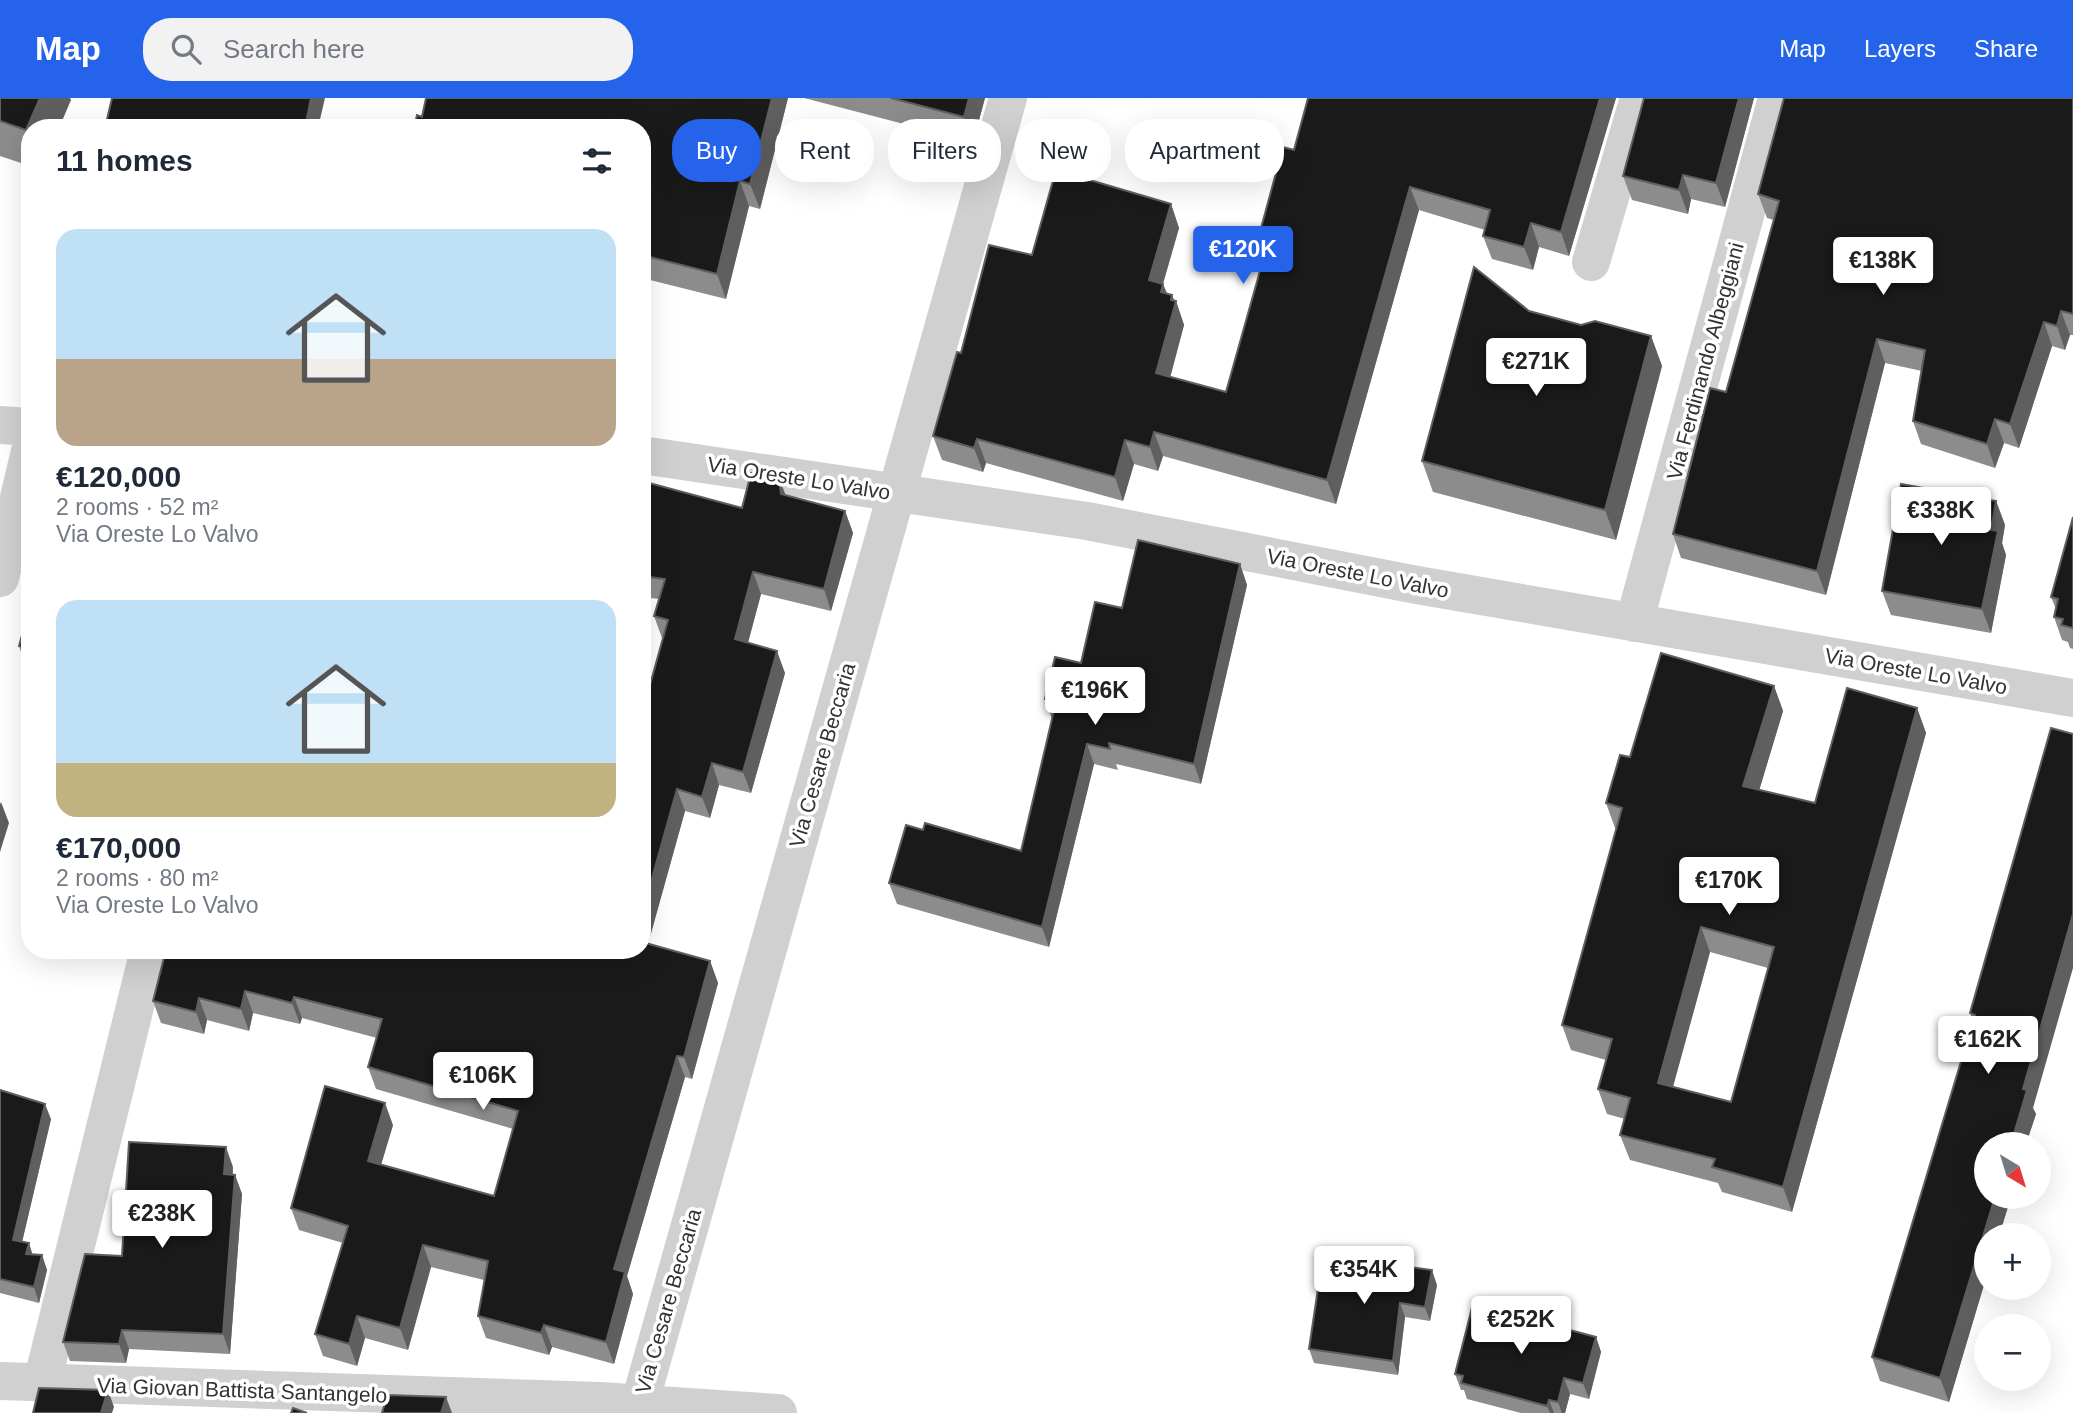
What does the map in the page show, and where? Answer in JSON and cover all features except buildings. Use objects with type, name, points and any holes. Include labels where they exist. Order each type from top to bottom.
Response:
[{"type":"street","name":"Via Cesare Beccaria","points":[[638,1408],[1008,98]]},
{"type":"street","points":[[1591,262],[1639,98]]},
{"type":"street","name":"Via Ferdinando Albeggiani","points":[[1634,623],[1777,98]]},
{"type":"street","points":[[0,425],[21,426]]},
{"type":"street","name":"Via Oreste Lo Valvo","points":[[651,455],[1087,521],[1634,623],[2073,698]]},
{"type":"street","points":[[0,578],[21,489]]},
{"type":"street","points":[[42,1383],[147,959]]},
{"type":"street","name":"Via Giovan Battista Santangelo","points":[[0,1381],[778,1413]]}]
